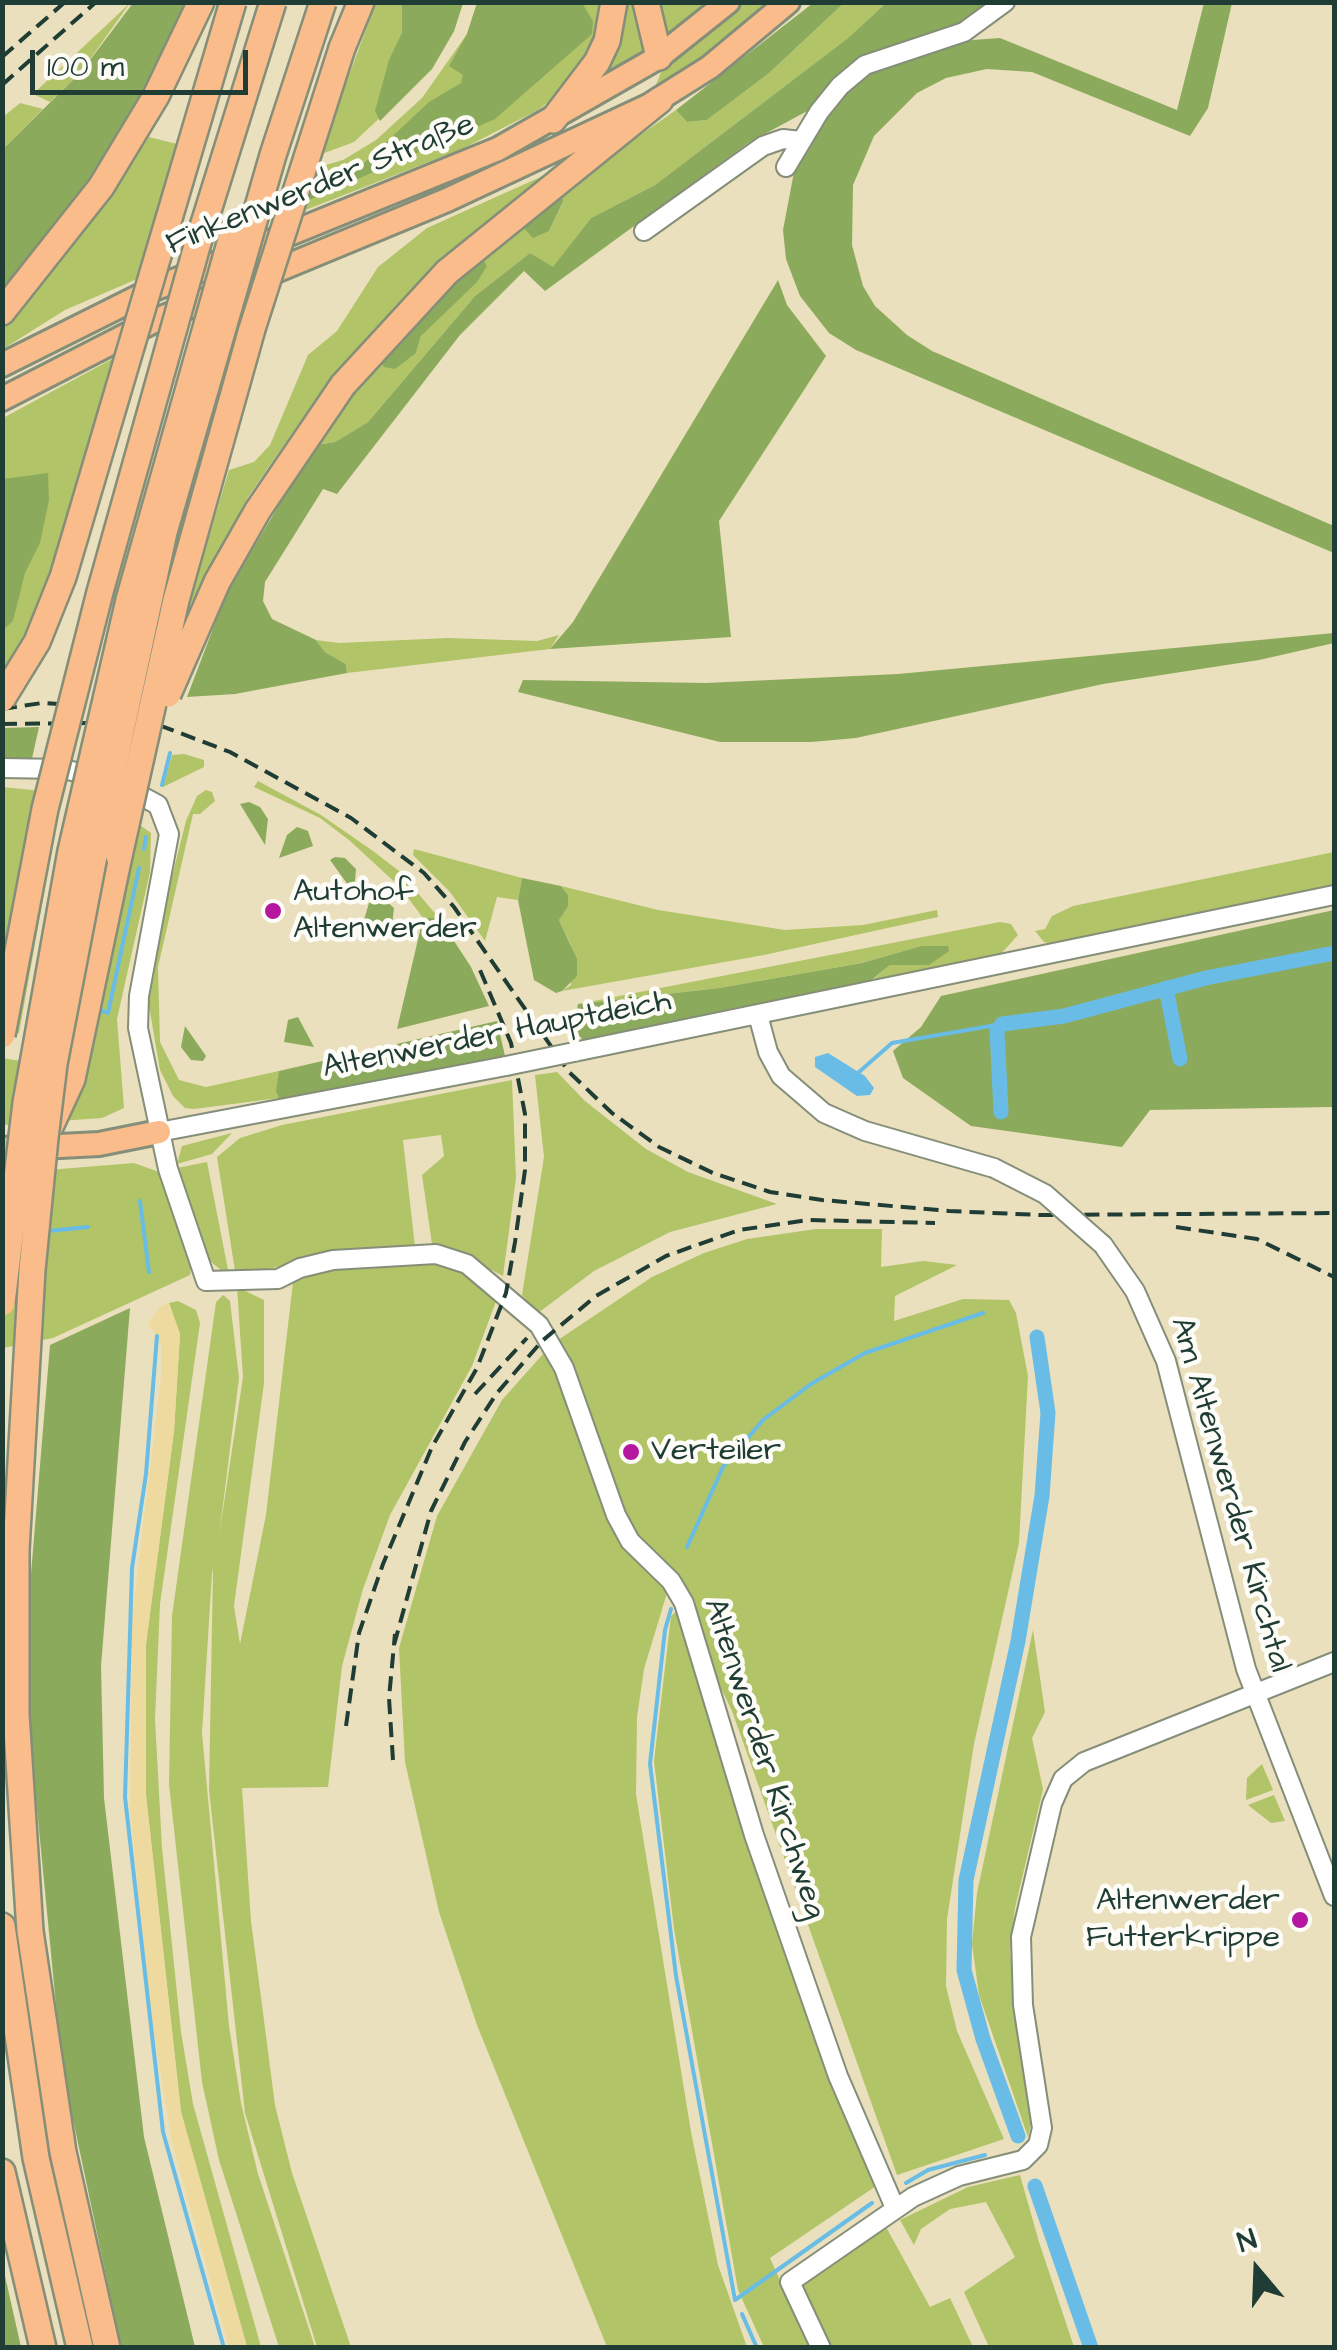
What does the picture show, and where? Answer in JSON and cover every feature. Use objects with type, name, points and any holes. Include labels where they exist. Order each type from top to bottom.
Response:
[{"type":"highway","points":[[2,312],[101,187],[150,108],[201,2]]},
{"type":"highway","points":[[2,699],[37,642],[63,577],[233,2]]},
{"type":"highway","points":[[2,1034],[45,809],[100,592],[197,246],[273,2]]},
{"type":"highway","points":[[2,1303],[26,1103],[72,850],[104,703],[201,335],[306,2]]},
{"type":"highway","points":[[106,2348],[84,2256],[48,2060],[30,1930],[21,1806],[16,1550],[32,1270],[54,1064],[164,532],[273,155],[323,2]]},
{"type":"highway","points":[[45,1138],[72,1079],[91,974],[176,600],[252,329],[312,136],[361,2]]},
{"type":"highway","points":[[553,120],[598,62],[607,41],[614,2]]},
{"type":"highway","points":[[646,2],[660,57]]},
{"type":"highway","points":[[146,745],[217,582],[296,449],[343,385],[448,272],[660,100]]},
{"type":"highway","points":[[2,1926],[36,2158],[80,2348]]},
{"type":"highway","points":[[2,2172],[44,2348]]},
{"type":"main road","name":"Finkenwerder Straße","points":[[2,365],[154,289],[438,176],[553,120],[660,57],[728,2]]},
{"type":"main road","name":"Finkenwerder Straße","points":[[2,399],[152,322],[448,200],[660,100],[751,36],[788,2]]},
{"type":"main road","name":"Finkenwerder Straße","points":[[614,121],[645,86],[660,57]]},
{"type":"main road","points":[[2,1149],[88,1145],[159,1132]]},
{"type":"street","points":[[786,166],[840,86],[866,65],[964,32],[1005,2]]},
{"type":"street","points":[[644,231],[763,146],[783,139],[801,141]]},
{"type":"street","points":[[2,768],[62,769],[108,779],[158,805],[166,817],[168,854],[136,1011],[159,1132]]},
{"type":"street","name":"Altenwerder Hauptdeich","points":[[159,1132],[758,1015],[1334,894]]},
{"type":"street","name":"Am Altenwerder Kirchtal","points":[[758,1015],[768,1052],[781,1076],[824,1113],[865,1131],[994,1168],[1045,1194],[1103,1245],[1140,1300],[1166,1361],[1254,1694],[1334,1896]]},
{"type":"street","name":"Altenwerder Kirchweg","points":[[159,1132],[206,1281],[278,1279],[300,1268],[333,1260],[436,1254],[467,1264],[516,1302],[548,1336],[564,1368],[616,1515],[630,1541],[671,1581],[684,1603],[754,1835],[838,2076],[895,2208]]},
{"type":"street","points":[[821,2348],[790,2282],[895,2208],[942,2182],[1023,2160],[1038,2145],[1042,2128],[1022,2005],[1021,1937],[1058,1786],[1084,1762],[1334,1662]]},
{"type":"green space","points":[[130,3],[81,72],[50,102],[33,94]]},
{"type":"green space","points":[[133,3],[186,3],[148,83],[82,196],[13,288],[3,283],[3,149],[81,72]]},
{"type":"green space","points":[[376,3],[463,3],[454,31],[432,69],[354,142],[319,155]]},
{"type":"green space","points":[[402,3],[463,3],[454,31],[432,69],[380,121],[375,111],[389,60],[402,33]]},
{"type":"green space","points":[[477,3],[606,3],[601,38],[568,89],[536,111],[462,149],[303,211],[319,167],[343,160],[376,140],[422,98],[467,34]]},
{"type":"green space","points":[[477,3],[582,3],[593,21],[592,34],[495,119],[307,201],[315,177],[343,173],[363,164],[429,102],[461,83],[463,75],[449,66],[467,34]]},
{"type":"green space","points":[[623,3],[638,3],[646,58],[588,92]]},
{"type":"green space","points":[[655,3],[715,3],[667,42]]},
{"type":"green space","points":[[742,3],[772,3],[652,94],[665,63]]},
{"type":"green space","points":[[813,3],[844,3],[768,74],[707,120],[687,122],[676,110]]},
{"type":"green space","points":[[844,3],[886,3],[848,38],[655,185],[591,218],[553,268],[530,253],[475,296],[368,422],[335,442],[315,445],[380,359],[416,353],[421,336],[487,266],[480,253],[515,225],[549,231],[563,203],[562,190],[676,110],[687,122],[707,120],[768,74]]},
{"type":"green space","points":[[886,3],[992,3],[947,31],[867,57],[811,109],[748,143],[545,291],[524,271],[460,335],[337,494],[323,489],[265,582],[263,601],[272,619],[316,640],[325,652],[346,664],[347,673],[235,694],[187,697],[227,592],[315,445],[335,442],[368,422],[475,296],[530,253],[553,267],[591,218],[655,185],[848,38]]},
{"type":"green space","points":[[1204,3],[1232,3],[1208,108],[1190,136],[1032,72],[987,69],[946,78],[917,93],[874,136],[853,185],[852,245],[863,286],[875,306],[932,351],[1334,526],[1334,553],[856,350],[829,333],[800,296],[786,259],[783,230],[794,172],[830,108],[864,75],[972,40],[1000,38],[1177,110]]},
{"type":"green space","points":[[20,103],[43,109],[3,149],[3,117]]},
{"type":"green space","points":[[149,137],[177,144],[137,279],[65,310],[3,349],[3,324],[80,235]]},
{"type":"green space","points":[[556,170],[421,283],[315,400],[248,497],[186,613],[229,470],[254,462],[270,445],[308,355],[337,331],[378,267],[427,228]]},
{"type":"green space","points":[[562,190],[563,202],[549,231],[533,238],[519,223]]},
{"type":"green space","points":[[480,253],[487,266],[477,282],[421,336],[416,353],[395,369],[384,367],[380,359]]},
{"type":"green space","points":[[778,280],[787,305],[826,356],[719,521],[731,637],[550,649],[573,622]]},
{"type":"green space","points":[[114,358],[48,579],[21,654],[3,687],[3,418]]},
{"type":"green space","points":[[48,473],[49,500],[40,543],[25,573],[13,621],[3,630],[3,479]]},
{"type":"green space","points":[[1334,633],[1334,643],[1259,660],[1103,684],[856,738],[811,742],[720,742],[518,692],[523,680],[706,683],[898,674]]},
{"type":"green space","points":[[559,635],[550,649],[347,673],[346,664],[325,652],[316,640],[537,641]]},
{"type":"green space","points":[[39,727],[31,763],[3,762],[3,728]]},
{"type":"green space","points":[[172,755],[204,760],[204,767],[163,787]]},
{"type":"green space","points":[[258,781],[321,815],[373,851],[399,871],[439,918],[423,918],[400,887],[349,840],[320,818],[254,787]]},
{"type":"green space","points":[[2,787],[62,793],[19,1033],[3,1034]]},
{"type":"green space","points":[[206,790],[212,792],[215,801],[200,814],[193,814],[158,967],[160,1042],[179,1080],[206,1087],[279,1071],[279,1098],[194,1109],[185,1108],[173,1096],[160,1070],[148,1000],[162,916],[186,821],[197,796]]},
{"type":"green space","points":[[70,792],[106,801],[151,833],[150,872],[117,1019],[124,1108],[102,1118],[3,1125],[2,1058],[40,1064],[57,862]]},
{"type":"green space","points":[[249,802],[260,807],[268,819],[265,845],[240,804]]},
{"type":"green space","points":[[297,827],[308,831],[313,846],[279,858],[287,835]]},
{"type":"green space","points":[[414,849],[522,878],[518,900],[497,897],[485,941],[450,892],[413,855]]},
{"type":"green space","points":[[1334,852],[1334,888],[1057,945],[1044,942],[1035,931],[1045,929],[1052,916],[1073,906]]},
{"type":"green space","points":[[345,858],[356,869],[354,893],[330,860]]},
{"type":"green space","points":[[522,878],[561,886],[568,895],[568,906],[559,920],[577,959],[577,976],[556,993],[534,980],[518,900]]},
{"type":"green space","points":[[561,886],[658,910],[785,930],[863,925],[937,910],[938,917],[764,955],[562,991],[571,985],[571,945],[559,920],[568,895]]},
{"type":"green space","points":[[383,898],[394,908],[392,926],[359,937],[369,903]]},
{"type":"green space","points":[[1334,910],[1334,1107],[1150,1110],[1122,1147],[971,1126],[903,1078],[893,1051],[921,1027],[941,996]]},
{"type":"green space","points":[[423,918],[439,918],[471,967],[489,1006],[397,1029]]},
{"type":"green space","points":[[1000,922],[1011,924],[1018,935],[999,956],[870,982],[890,965],[929,965],[921,946],[862,963],[719,988],[578,1004]]},
{"type":"green space","points":[[921,946],[948,946],[949,951],[929,965],[890,965],[869,982],[583,1040],[573,1029],[578,1004],[719,988],[862,963]]},
{"type":"green space","points":[[298,1017],[314,1047],[284,1042],[288,1020]]},
{"type":"green space","points":[[497,1021],[505,1056],[297,1098],[279,1098],[276,1091],[279,1071]]},
{"type":"green space","points":[[185,1026],[206,1056],[203,1061],[191,1060],[181,1047]]},
{"type":"green space","points":[[557,1072],[585,1101],[646,1149],[688,1172],[777,1204],[670,1232],[594,1271],[538,1313],[522,1295],[544,1157],[535,1075]]},
{"type":"green space","points":[[512,1080],[516,1178],[503,1276],[451,1249],[432,1244],[422,1175],[444,1156],[441,1135],[403,1140],[415,1247],[309,1259],[236,1277],[217,1157],[240,1138],[282,1125]]},
{"type":"green space","points":[[232,1133],[212,1154],[177,1164],[182,1146]]},
{"type":"green space","points":[[207,1162],[228,1270],[222,1271],[210,1261],[177,1168]]},
{"type":"green space","points":[[134,1163],[159,1172],[192,1254],[190,1275],[53,1338],[3,1348],[2,1209],[11,1173]]},
{"type":"green space","points":[[816,1229],[882,1229],[881,1267],[923,1261],[957,1265],[895,1296],[894,1321],[963,1299],[1009,1300],[1016,1313],[1028,1376],[1019,1543],[974,1744],[947,1919],[946,1986],[957,2031],[1004,2139],[897,2175],[732,1711],[670,1583],[644,1669],[637,1717],[636,1794],[691,2132],[718,2265],[747,2347],[607,2347],[477,2025],[439,1912],[405,1762],[399,1648],[437,1516],[502,1400],[552,1344],[652,1277],[704,1253],[747,1239]]},
{"type":"green space","points":[[453,1261],[498,1296],[472,1366],[390,1515],[363,1589],[342,1666],[328,1787],[242,1788],[251,1921],[275,2105],[292,2173],[351,2347],[317,2347],[245,2113],[209,1790],[213,1569],[212,1573],[202,1733],[229,2026],[241,2103],[258,2174],[315,2347],[279,2347],[219,2160],[202,2082],[169,1784],[172,1616],[216,1302],[223,1295],[230,1301],[239,1378],[219,1536],[243,1377],[237,1287],[264,1300],[264,1383],[234,1606],[240,1644],[266,1515],[293,1282],[317,1269]]},
{"type":"green space","points":[[178,1301],[196,1310],[200,1323],[160,1604],[155,1719],[162,1848],[181,2032],[193,2104],[261,2347],[247,2347],[181,2112],[146,1795],[146,1644],[174,1431],[180,1334],[169,1303]]},
{"type":"green space","points":[[130,1308],[101,1666],[104,1798],[144,2137],[195,2347],[121,2347],[62,2067],[29,1726],[29,1598],[50,1345]]},
{"type":"green space","points":[[679,1609],[876,2186],[770,2258],[810,2347],[764,2347],[738,2290],[674,1929],[654,1761],[671,1616]]},
{"type":"green space","points":[[1033,1630],[1045,1712],[1032,1738],[1043,1789],[1015,1908],[1010,1953],[1033,2115],[1028,2137],[979,1995],[972,1944],[977,1893]]},
{"type":"green space","points":[[1262,1764],[1273,1790],[1246,1800],[1247,1778]]},
{"type":"green space","points":[[1274,1795],[1285,1821],[1271,1823],[1248,1805]]},
{"type":"green space","points":[[1020,2175],[1074,2347],[989,2347],[964,2292],[1015,2257],[986,2202],[950,2209],[921,2229],[914,2245],[900,2220],[968,2187]]},
{"type":"green space","points":[[886,2227],[930,2307],[950,2298],[973,2347],[829,2347],[798,2284]]},
{"type":"green space","points":[[3,2267],[21,2347],[3,2347]]},
{"type":"sand","points":[[169,1303],[180,1334],[174,1431],[146,1644],[146,1795],[181,2112],[247,2347],[229,2347],[172,2143],[149,2001],[130,1808],[132,1619],[161,1377],[161,1344],[148,1323],[161,1306]]},
{"type":"water","points":[[828,1053],[865,1076],[874,1088],[870,1095],[857,1096],[815,1067],[815,1057]]},
{"type":"waterway","points":[[162,785],[170,753]]},
{"type":"waterway","points":[[144,849],[146,837]]},
{"type":"waterway","points":[[97,1009],[108,1013],[139,868]]},
{"type":"waterway","points":[[1001,1112],[997,1031],[1002,1024],[1064,1016],[1206,978],[1334,953]]},
{"type":"waterway","points":[[1166,988],[1180,1059]]},
{"type":"waterway","points":[[859,1072],[892,1043],[1002,1024]]},
{"type":"waterway","points":[[140,1201],[149,1272]]},
{"type":"waterway","points":[[48,1231],[88,1227]]},
{"type":"waterway","points":[[687,1547],[723,1467],[763,1420],[811,1384],[865,1353],[983,1313]]},
{"type":"waterway","points":[[157,1336],[146,1474],[132,1568],[125,1797],[163,2132],[224,2348]]},
{"type":"waterway","points":[[1018,2136],[983,2039],[964,1970],[966,1880],[1018,1641],[1042,1496],[1048,1413],[1037,1337]]},
{"type":"waterway","points":[[671,1609],[665,1630],[650,1764],[676,1976],[735,2300],[872,2203]]},
{"type":"waterway","points":[[906,2183],[928,2170],[985,2155]]},
{"type":"waterway","points":[[1035,2186],[1091,2348]]},
{"type":"waterway","points":[[742,2314],[757,2348]]},
{"type":"railway","points":[[2,57],[65,2]]},
{"type":"railway","points":[[2,85],[96,2]]},
{"type":"railway","points":[[2,709],[42,703],[92,706],[135,716],[230,752],[351,818],[424,873],[454,907],[569,1072],[612,1113],[659,1147],[713,1173],[770,1192],[949,1211],[1041,1215],[1334,1213]]},
{"type":"railway","points":[[2,724],[89,723],[159,738]]},
{"type":"railway","points":[[346,1726],[359,1633],[383,1564],[432,1447],[477,1368],[506,1293],[515,1242],[525,1170],[525,1114],[511,1043],[477,963]]},
{"type":"railway","points":[[394,1645],[431,1511],[465,1442],[497,1393],[542,1341],[596,1296],[666,1256],[739,1230],[808,1220],[935,1223]]},
{"type":"railway","points":[[1176,1227],[1257,1239],[1334,1277]]},
{"type":"railway","points":[[475,1394],[527,1338]]},
{"type":"railway","points":[[393,1760],[389,1698],[395,1634]]},
{"type":"place","name":"Autohof Altenwerder","points":[[273,911]]},
{"type":"place","name":"Verteiler","points":[[631,1452]]},
{"type":"place","name":"Altenwerder Futterkrippe","points":[[1300,1920]]}]
